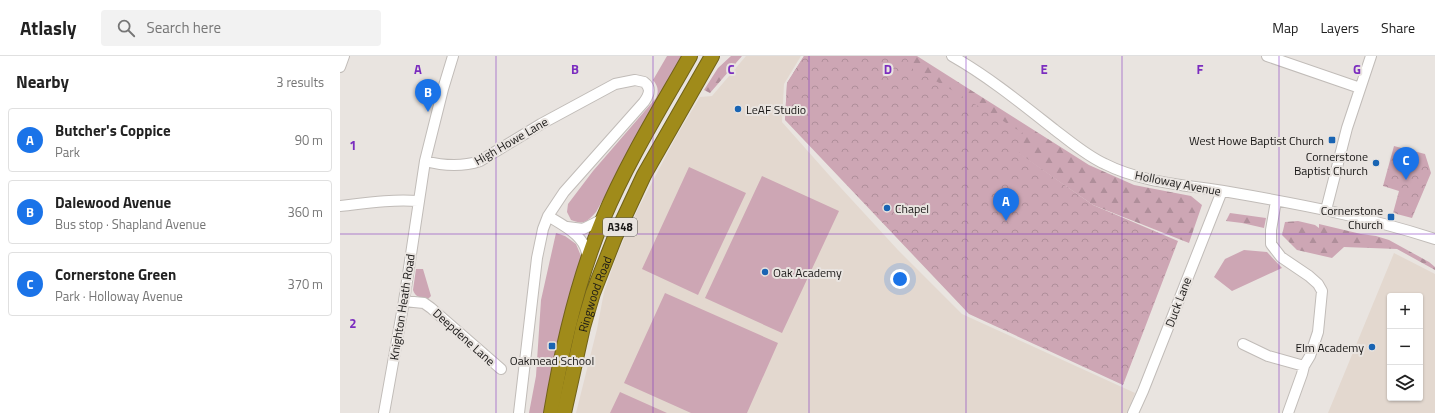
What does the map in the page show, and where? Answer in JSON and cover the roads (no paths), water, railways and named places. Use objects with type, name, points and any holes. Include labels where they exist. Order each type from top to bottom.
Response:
[{"type":"highway","name":"Ringwood Road","points":[[551,413],[566,336],[588,261],[603,219],[635,153],[690,56]]},
{"type":"highway","name":"Ringwood Road","points":[[564,413],[583,327],[593,293],[615,237],[644,175],[712,56]]},
{"type":"street","points":[[340,67],[344,56]]},
{"type":"street","name":"Knighton Heath Road","points":[[384,413],[404,301],[425,161],[453,56]]},
{"type":"street","name":"Holloway Avenue","points":[[952,56],[994,83],[1081,149],[1105,164],[1140,177],[1326,210],[1385,224],[1435,239]]},
{"type":"street","points":[[1267,56],[1360,88]]},
{"type":"street","points":[[1326,210],[1347,128],[1371,56]]},
{"type":"street","name":"High Howe Lane","points":[[425,161],[459,166],[480,161],[541,124],[615,84],[635,80],[647,83],[649,95],[644,102],[564,192],[548,216]]},
{"type":"street","name":"Duck Lane","points":[[1133,413],[1222,191]]},
{"type":"street","points":[[340,206],[399,200],[418,201]]},
{"type":"street","points":[[1276,200],[1271,230],[1271,244],[1281,258],[1309,276],[1318,284],[1322,291],[1318,332],[1310,356],[1304,366],[1288,413]]},
{"type":"street","points":[[519,413],[536,258],[543,229],[548,216]]},
{"type":"street","name":"Ringwood Road","points":[[548,216],[565,226],[578,237],[585,247],[588,261]]},
{"type":"street","name":"Ringwood Road","points":[[565,226],[583,229],[603,219]]},
{"type":"street","name":"Deepdene Lane","points":[[404,301],[424,303],[432,308],[501,369]]},
{"type":"street","points":[[1243,344],[1268,356],[1304,366]]},
{"type":"place","name":"LeAF Studio","points":[[738,109]]},
{"type":"place","name":"Dalewood Avenue","points":[[428,112]]},
{"type":"place","name":"West Howe Baptist Church","points":[[1332,140]]},
{"type":"place","name":"Cornerstone Baptist Church","points":[[1376,163]]},
{"type":"place","name":"Cornerstone Green","points":[[1406,180]]},
{"type":"place","name":"Chapel","points":[[887,208]]},
{"type":"place","name":"Cornerstone Church","points":[[1391,217]]},
{"type":"place","name":"Butcher's Coppice","points":[[1006,221]]},
{"type":"place","name":"Oak Academy","points":[[765,272]]},
{"type":"place","name":"Oakmead School","points":[[552,346]]},
{"type":"place","name":"Elm Academy","points":[[1372,347]]}]
